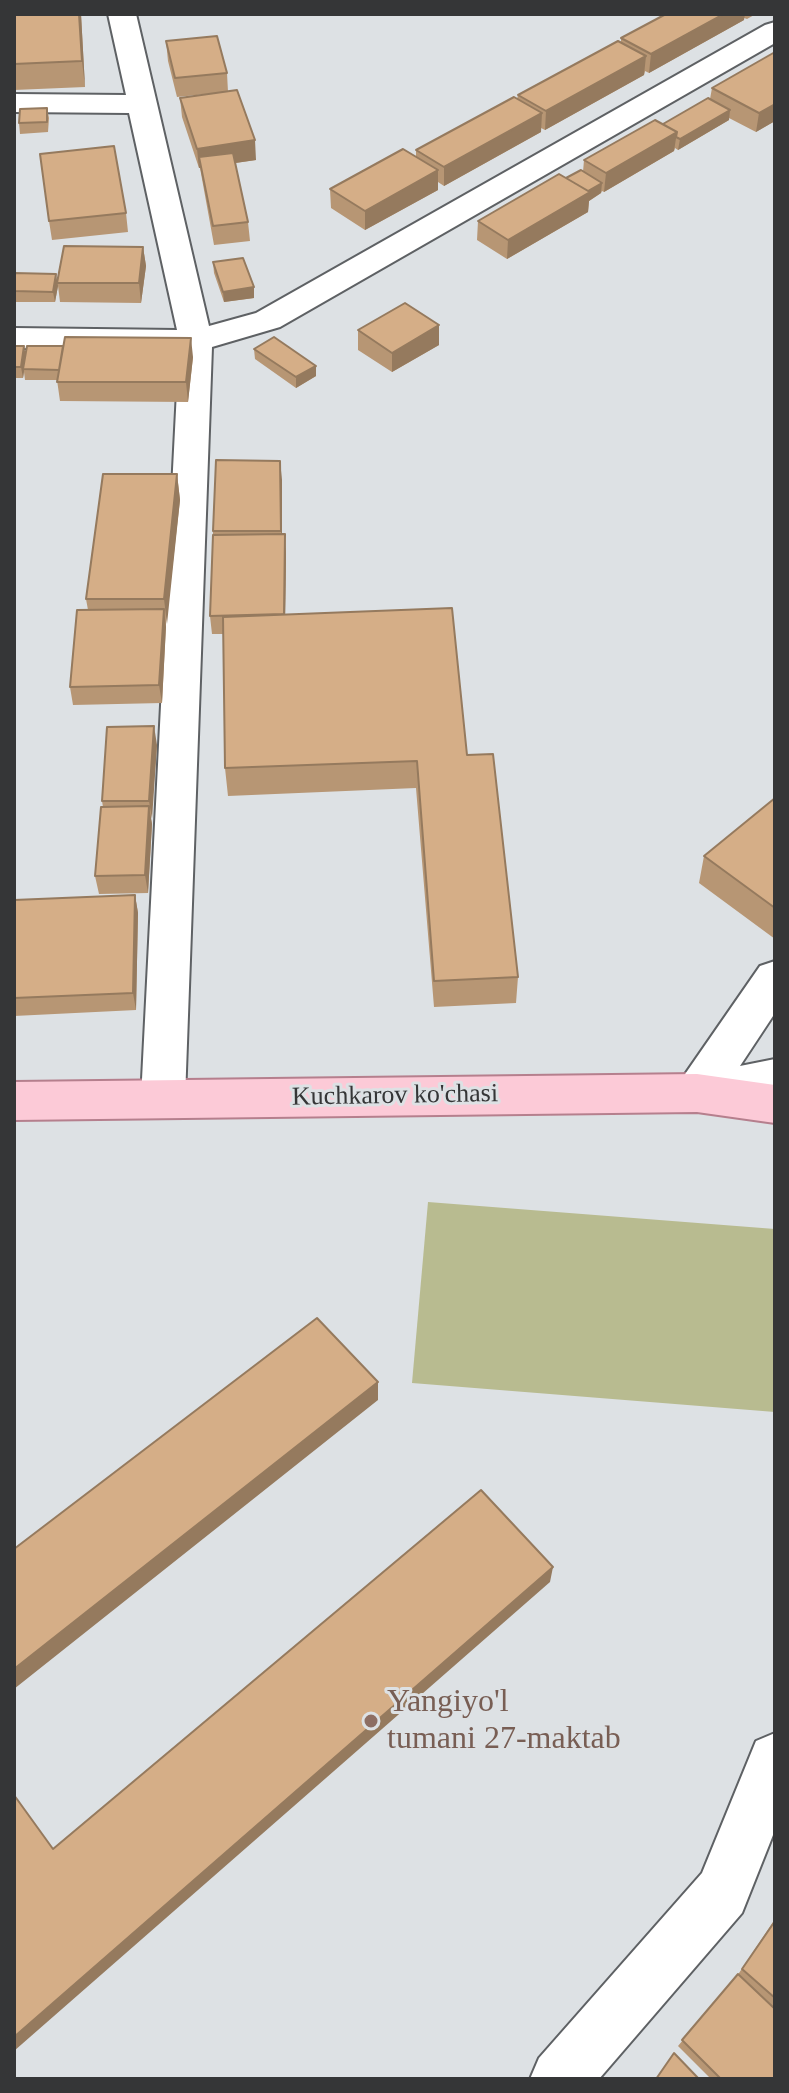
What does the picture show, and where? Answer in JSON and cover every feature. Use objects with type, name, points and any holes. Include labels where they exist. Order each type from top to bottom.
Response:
[{"type":"main road","name":"Kuchkarov ko'chasi","points":[[14,1101],[697,1093]]},
{"type":"main road","points":[[697,1093],[775,1104]]},
{"type":"street","points":[[122,14],[196,341],[163,1099]]},
{"type":"street","points":[[14,338],[196,341],[268,320],[775,31]]},
{"type":"street","points":[[14,103],[142,104]]},
{"type":"street","points":[[697,1093],[775,978]]},
{"type":"street","name":"Kuchkarov ko'chasi","points":[[697,1093],[775,1078]]},
{"type":"street","points":[[560,2079],[722,1893],[775,1760]]},
{"type":"green space","points":[[428,1202],[775,1229],[775,1412],[412,1383]]},
{"type":"building","points":[[14,14],[79,14],[82,61],[14,64]]},
{"type":"building","points":[[666,14],[724,14],[651,54],[621,38]]},
{"type":"building","points":[[217,36],[227,73],[175,78],[166,41]]},
{"type":"building","points":[[618,41],[646,56],[546,111],[518,95]]},
{"type":"building","points":[[775,52],[775,104],[759,113],[712,88]]},
{"type":"building","points":[[237,90],[255,140],[197,149],[180,98]]},
{"type":"building","points":[[514,97],[542,113],[444,167],[416,150]]},
{"type":"building","points":[[708,98],[730,110],[680,139],[676,137],[677,132],[663,124]]},
{"type":"building","points":[[47,108],[47,122],[19,123],[20,109]]},
{"type":"building","points":[[655,120],[677,132],[606,173],[584,160]]},
{"type":"building","points":[[114,146],[126,213],[49,221],[40,154]]},
{"type":"building","points":[[403,149],[438,170],[365,211],[330,189]]},
{"type":"building","points":[[233,153],[248,222],[213,226],[199,157]]},
{"type":"building","points":[[581,170],[602,183],[588,191],[566,178]]},
{"type":"building","points":[[559,174],[590,192],[508,240],[478,221]]},
{"type":"building","points":[[64,246],[143,247],[139,283],[57,283]]},
{"type":"building","points":[[243,258],[254,287],[223,292],[213,262]]},
{"type":"building","points":[[14,273],[56,274],[53,292],[14,291]]},
{"type":"building","points":[[405,303],[439,325],[392,353],[358,330]]},
{"type":"building","points":[[65,337],[191,338],[186,382],[57,382]]},
{"type":"building","points":[[274,337],[316,366],[296,377],[254,349]]},
{"type":"building","points":[[14,346],[24,346],[21,367],[14,367]]},
{"type":"building","points":[[27,346],[63,346],[59,370],[23,369]]},
{"type":"building","points":[[216,460],[280,461],[281,531],[213,531]]},
{"type":"building","points":[[103,474],[177,474],[164,599],[86,599]]},
{"type":"building","points":[[285,534],[284,614],[210,616],[213,535]]},
{"type":"building","points":[[452,608],[467,755],[493,754],[518,977],[434,981],[417,761],[225,768],[223,617]]},
{"type":"building","points":[[164,609],[159,685],[70,687],[77,610]]},
{"type":"building","points":[[154,726],[149,801],[102,801],[107,727]]},
{"type":"building","points":[[775,798],[775,908],[704,856]]},
{"type":"building","points":[[149,806],[145,875],[95,876],[101,807]]},
{"type":"building","points":[[135,895],[133,993],[14,998],[14,900]]},
{"type":"building","points":[[317,1318],[378,1382],[14,1669],[14,1549]]},
{"type":"building","points":[[481,1490],[553,1567],[14,2037],[14,1795],[53,1849]]},
{"type":"building","points":[[775,1921],[775,1998],[742,1969]]},
{"type":"building","points":[[738,1974],[775,2009],[775,2079],[721,2079],[682,2040]]},
{"type":"building","points":[[674,2053],[699,2079],[656,2079]]},
{"type":"place","name":"Yangiyo'l tumani 27-maktab","points":[[371,1721]]}]
